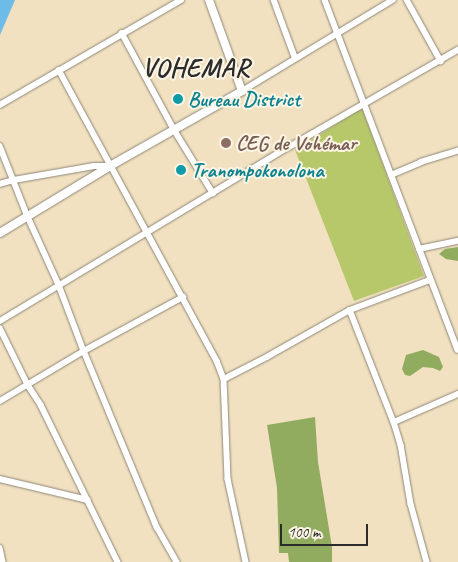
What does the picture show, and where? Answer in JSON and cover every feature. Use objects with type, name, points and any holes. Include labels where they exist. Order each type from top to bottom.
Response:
[{"type":"street","points":[[0,105],[181,0]]},
{"type":"street","points":[[209,0],[242,91]]},
{"type":"street","points":[[274,0],[295,57]]},
{"type":"street","points":[[326,0],[363,104],[458,350]]},
{"type":"street","points":[[0,233],[110,166],[175,131],[295,57],[393,0]]},
{"type":"street","points":[[407,0],[441,61]]},
{"type":"street","points":[[122,33],[175,131],[213,193]]},
{"type":"street","points":[[0,321],[146,232],[458,50]]},
{"type":"street","points":[[58,70],[183,297],[217,361],[224,379],[228,479],[246,562]]},
{"type":"street","points":[[0,146],[28,217],[59,285],[84,351],[157,527],[177,562]]},
{"type":"street","points":[[391,175],[421,162],[458,151]]},
{"type":"street","points":[[0,184],[94,166],[110,166]]},
{"type":"street","points":[[419,249],[458,241]]},
{"type":"street","points":[[224,379],[350,310],[430,280]]},
{"type":"street","points":[[0,401],[84,351],[183,297]]},
{"type":"street","points":[[350,310],[394,422],[401,445],[411,504],[427,562]]},
{"type":"street","points":[[0,328],[28,385],[41,405],[118,562]]},
{"type":"street","points":[[394,422],[458,394]]},
{"type":"street","points":[[0,479],[88,500]]},
{"type":"street","points":[[0,548],[3,562]]},
{"type":"green space","points":[[362,108],[424,276],[354,301],[295,150]]},
{"type":"green space","points":[[458,247],[458,261],[446,259],[439,254],[445,249]]},
{"type":"green space","points":[[423,350],[439,357],[443,367],[440,371],[423,367],[410,376],[405,375],[402,369],[406,355]]},
{"type":"green space","points":[[315,417],[318,462],[332,547],[332,562],[289,562],[288,553],[279,553],[277,488],[267,425]]},
{"type":"water","points":[[0,0],[15,0],[0,35]]},
{"type":"place","name":"Bureau District","points":[[178,99]]},
{"type":"place","name":"CEG de Vohémar","points":[[226,143]]},
{"type":"place","name":"Tranompokonolona","points":[[181,170]]},
{"type":"district","name":"VOHEMAR","points":[[196,68]]}]
